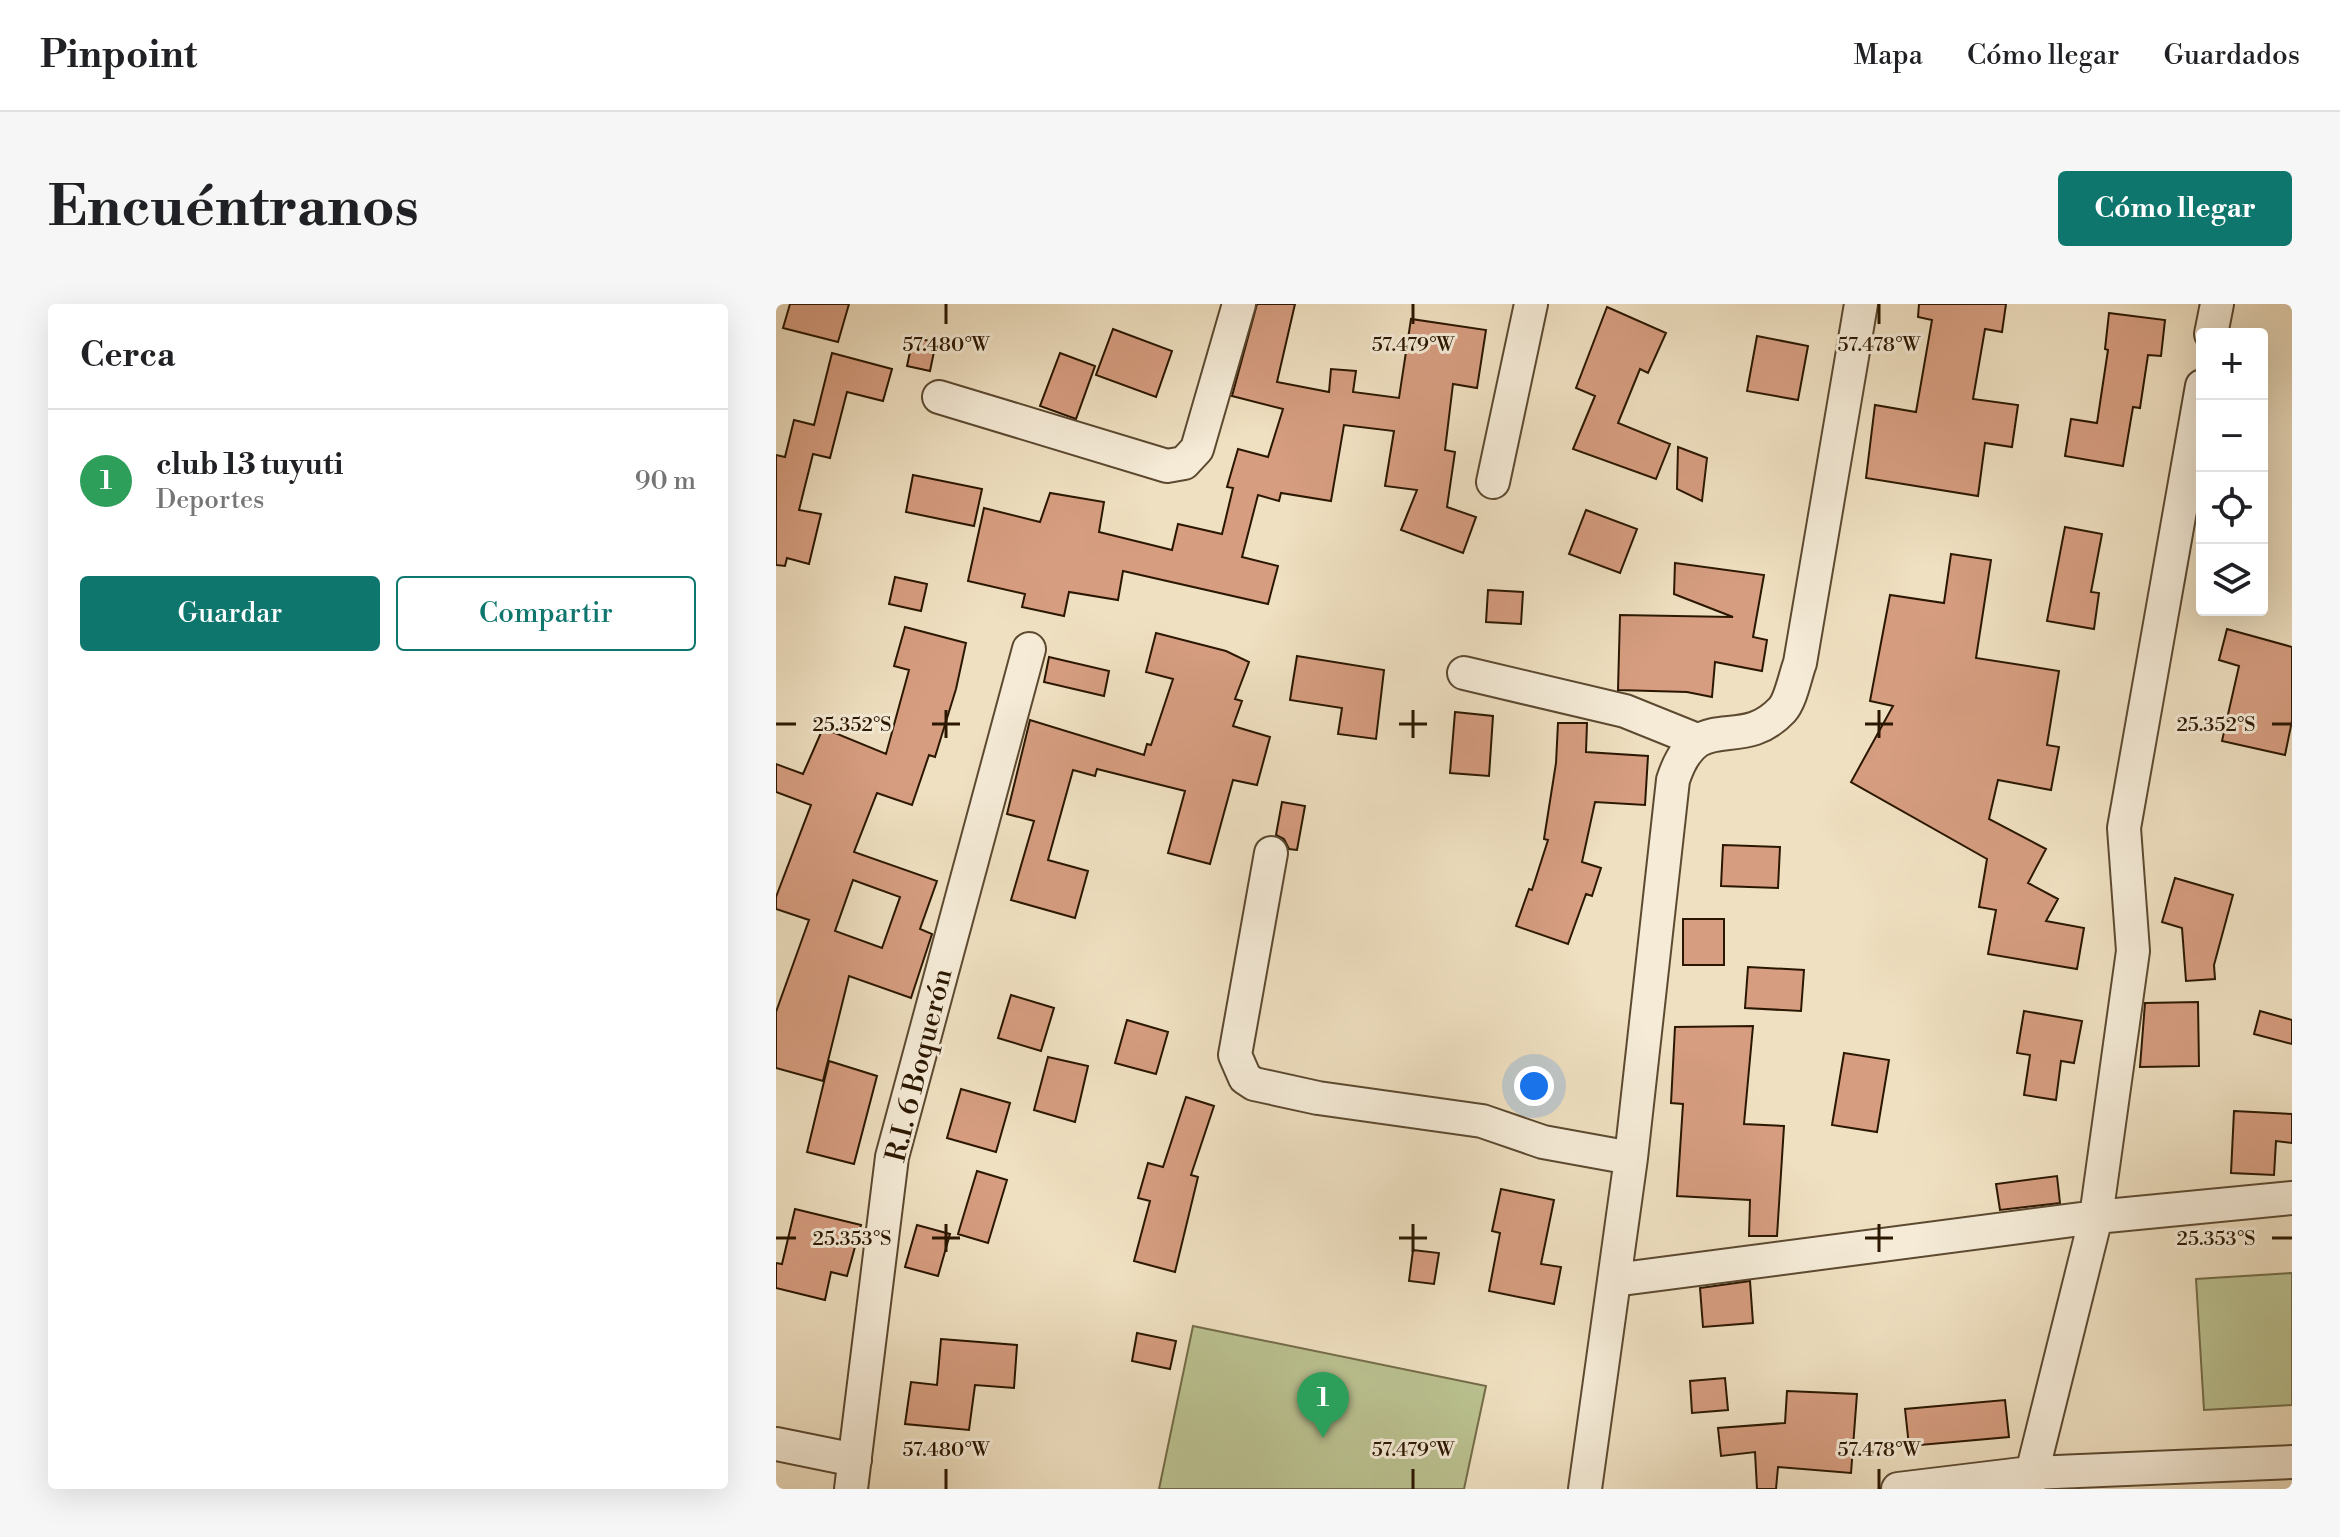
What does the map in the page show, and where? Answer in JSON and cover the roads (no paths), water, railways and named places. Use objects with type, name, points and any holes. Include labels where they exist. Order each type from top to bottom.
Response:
[{"type":"street","points":[[939,397],[1167,466],[1184,463],[1197,449],[1239,304]]},
{"type":"street","points":[[1493,482],[1531,304]]},
{"type":"street","points":[[1464,673],[1625,711],[1697,740],[1755,731],[1784,708],[1800,663],[1861,304]]},
{"type":"street","points":[[2212,328],[2217,304]]},
{"type":"street","points":[[2029,1481],[2096,1217],[2133,951],[2124,828],[2200,400]]},
{"type":"street","name":"R.I. 6 Boquerón","points":[[853,1474],[892,1157],[1029,649]]},
{"type":"street","points":[[1585,1489],[1631,1158],[1673,780],[1682,753],[1697,740]]},
{"type":"street","points":[[1271,853],[1235,1055],[1245,1078],[1254,1084],[1318,1098],[1482,1121],[1543,1142],[1631,1158]]},
{"type":"street","points":[[1614,1280],[2096,1217],[2292,1198]]},
{"type":"street","points":[[776,1444],[853,1474]]},
{"type":"street","points":[[1898,1489],[2292,1462]]},
{"type":"place","name":"club 13 tuyuti","points":[[1323,1438]]}]
